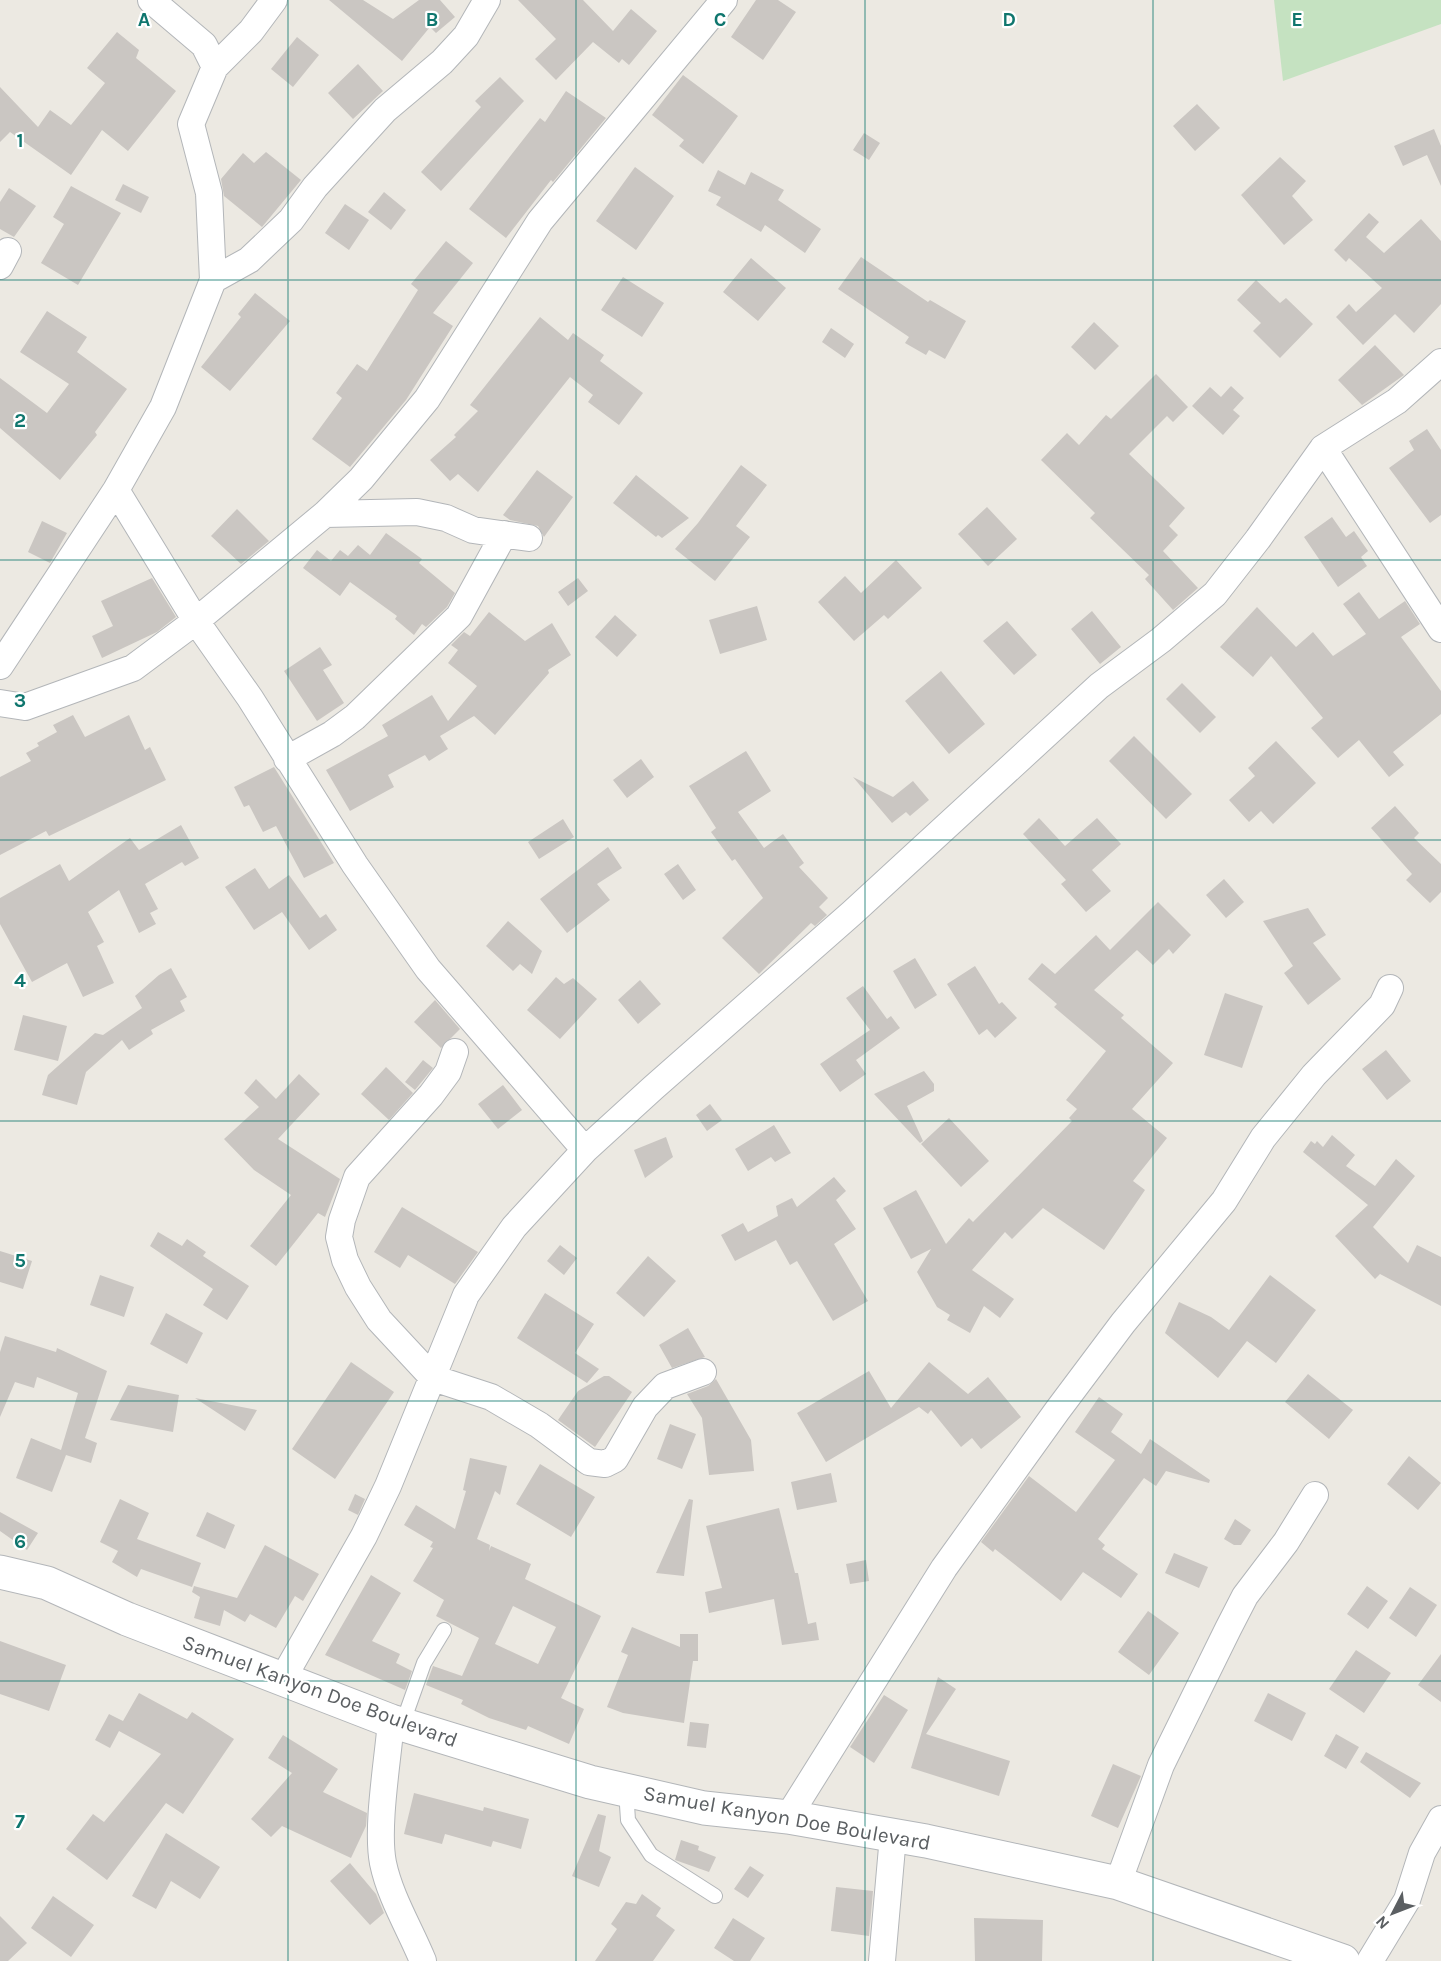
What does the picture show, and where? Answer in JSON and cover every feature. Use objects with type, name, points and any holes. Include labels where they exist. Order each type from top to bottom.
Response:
[{"type":"street","points":[[151,0],[204,45],[215,67]]},
{"type":"street","points":[[0,666],[116,490],[163,407],[213,280],[209,193],[191,124],[215,67],[251,31],[274,0]]},
{"type":"street","points":[[213,280],[249,260],[291,220],[315,188],[377,118],[413,84],[442,62],[466,36],[487,0]]},
{"type":"street","points":[[0,703],[25,707],[133,668],[196,621],[325,514],[361,479],[427,399],[540,221],[724,0]]},
{"type":"street","points":[[282,1680],[364,1536],[433,1378],[466,1295],[514,1227],[585,1150],[852,913],[1090,694],[1161,640],[1215,594],[1258,539],[1323,448],[1397,401],[1441,362]]},
{"type":"street","points":[[1323,448],[1441,629]]},
{"type":"street","points":[[116,490],[196,621],[250,698],[287,759],[327,817],[355,865],[428,969],[585,1150]]},
{"type":"street","points":[[325,514],[417,512],[446,518],[473,530],[529,538]]},
{"type":"street","points":[[287,759],[332,734],[355,717],[459,616],[504,534]]},
{"type":"street","points":[[788,1817],[944,1568],[1057,1411],[1123,1323],[1224,1201],[1263,1138],[1314,1075],[1382,1005],[1390,988]]},
{"type":"street","points":[[455,1053],[448,1072],[431,1095],[357,1177],[342,1220],[339,1237],[345,1260],[358,1287],[379,1320],[433,1378],[491,1398],[539,1425],[589,1462],[605,1464],[615,1459],[645,1407],[665,1386],[703,1372]]},
{"type":"street","points":[[1118,1883],[1161,1765],[1223,1639],[1245,1596],[1292,1533],[1315,1495]]},
{"type":"street","name":"Samuel Kanyon Doe Boulevard","points":[[0,1572],[47,1583],[127,1619],[282,1680],[396,1723],[474,1748],[626,1790],[704,1808],[788,1817],[1118,1883],[1347,1961]]},
{"type":"street","points":[[396,1723],[381,1839],[383,1862],[390,1888],[423,1961]]},
{"type":"street","points":[[1347,1961],[1407,1900],[1422,1853],[1441,1819]]},
{"type":"street","points":[[882,1961],[892,1836]]},
{"type":"lane","points":[[396,1723],[424,1663],[444,1630]]},
{"type":"lane","points":[[626,1790],[628,1820],[651,1855],[715,1896]]},
{"type":"green space","points":[[1274,0],[1441,0],[1441,24],[1283,81]]},
{"type":"building","points":[[329,0],[363,0],[393,19],[419,0],[440,0],[455,17],[436,33],[430,27],[402,61]]},
{"type":"building","points":[[518,0],[583,0],[613,31],[631,9],[657,31],[629,65],[622,59],[619,63],[593,42],[556,80],[535,59],[556,39]]},
{"type":"building","points":[[756,0],[778,0],[796,12],[763,60],[731,37]]},
{"type":"building","points":[[117,32],[139,50],[136,58],[176,91],[128,151],[102,130],[71,175],[10,132],[0,142],[0,87],[38,127],[50,110],[71,125],[105,83],[87,68]]},
{"type":"building","points":[[297,37],[319,55],[293,87],[271,69]]},
{"type":"building","points":[[358,64],[383,91],[353,119],[328,93]]},
{"type":"building","points":[[683,75],[738,116],[703,164],[679,146],[684,140],[652,115]]},
{"type":"building","points":[[500,77],[524,101],[441,191],[421,172],[481,107],[475,101]]},
{"type":"building","points":[[566,91],[606,118],[553,182],[551,180],[506,238],[469,209],[540,118],[545,122]]},
{"type":"building","points":[[1197,104],[1220,128],[1195,151],[1173,126]]},
{"type":"building","points":[[1434,129],[1441,146],[1441,186],[1427,155],[1403,166],[1394,146]]},
{"type":"building","points":[[864,133],[880,143],[869,160],[853,150]]},
{"type":"building","points":[[266,152],[301,180],[262,227],[224,196],[221,179],[243,153],[254,163]]},
{"type":"building","points":[[1280,157],[1306,181],[1292,196],[1313,220],[1284,245],[1241,195]]},
{"type":"building","points":[[635,167],[674,196],[636,250],[596,221]]},
{"type":"building","points":[[718,170],[745,185],[751,172],[784,190],[778,200],[821,229],[805,253],[765,225],[761,232],[716,205],[721,197],[708,191]]},
{"type":"building","points":[[123,184],[149,197],[141,213],[115,200]]},
{"type":"building","points":[[71,186],[121,213],[78,285],[41,263],[64,224],[53,217]]},
{"type":"building","points":[[9,188],[36,206],[14,237],[0,229],[0,202]]},
{"type":"building","points":[[384,192],[406,210],[391,230],[368,212]]},
{"type":"building","points":[[345,204],[369,220],[349,250],[325,233]]},
{"type":"building","points":[[1369,213],[1379,222],[1366,237],[1384,253],[1421,219],[1441,241],[1441,304],[1414,333],[1395,314],[1363,345],[1336,317],[1349,304],[1356,312],[1382,288],[1349,258],[1346,262],[1334,250]]},
{"type":"building","points":[[446,241],[473,263],[433,313],[453,326],[406,400],[350,467],[312,439],[342,398],[336,393],[357,364],[367,371],[418,290],[411,284]]},
{"type":"building","points":[[861,257],[928,302],[930,300],[966,321],[945,359],[929,350],[926,355],[905,343],[909,337],[838,289]]},
{"type":"building","points":[[751,258],[786,288],[758,321],[723,292]]},
{"type":"building","points":[[623,277],[664,303],[642,337],[601,310]]},
{"type":"building","points":[[1256,280],[1280,303],[1286,298],[1313,324],[1280,358],[1253,331],[1261,323],[1237,300]]},
{"type":"building","points":[[255,293],[290,321],[230,391],[201,367],[241,317],[238,314]]},
{"type":"building","points":[[47,311],[87,337],[77,352],[127,389],[95,432],[97,435],[60,480],[0,428],[0,378],[47,413],[69,384],[20,352]]},
{"type":"building","points":[[540,317],[568,340],[573,333],[604,355],[600,361],[643,393],[619,425],[588,402],[593,395],[570,377],[478,492],[458,474],[450,481],[430,460],[456,437],[454,435],[478,411],[470,405]]},
{"type":"building","points":[[1094,322],[1119,346],[1095,370],[1071,347]]},
{"type":"building","points":[[831,328],[854,344],[845,358],[822,342]]},
{"type":"building","points":[[1375,345],[1404,375],[1362,405],[1338,380]]},
{"type":"building","points":[[1156,374],[1188,407],[1173,422],[1167,416],[1129,454],[1185,508],[1169,526],[1178,535],[1163,551],[1198,588],[1173,610],[1145,579],[1149,575],[1090,518],[1095,513],[1041,460],[1067,433],[1079,445],[1106,415],[1111,419]]},
{"type":"building","points":[[1231,386],[1244,398],[1233,410],[1240,416],[1223,435],[1192,406],[1210,387],[1221,397]]},
{"type":"building","points":[[1427,429],[1441,450],[1441,515],[1430,523],[1389,468],[1414,450],[1409,441]]},
{"type":"building","points":[[741,465],[767,485],[736,526],[750,537],[715,581],[675,549],[698,523]]},
{"type":"building","points":[[537,470],[573,497],[544,537],[538,526],[510,520],[503,515]]},
{"type":"building","points":[[636,475],[689,518],[662,538],[658,535],[656,537],[613,503]]},
{"type":"building","points":[[987,507],[1017,539],[988,566],[958,534]]},
{"type":"building","points":[[237,509],[269,541],[241,564],[211,536]]},
{"type":"building","points":[[1332,517],[1346,537],[1354,531],[1368,551],[1361,557],[1367,566],[1338,587],[1304,537]]},
{"type":"building","points":[[42,521],[67,533],[50,563],[28,552]]},
{"type":"building","points":[[386,533],[422,559],[419,563],[455,593],[447,607],[426,627],[422,624],[414,635],[395,619],[397,616],[350,582],[340,596],[303,568],[317,550],[331,561],[340,550],[348,556],[358,545],[370,555]]},
{"type":"building","points":[[896,560],[922,588],[888,619],[884,615],[854,641],[818,602],[845,576],[861,593]]},
{"type":"building","points":[[152,578],[176,617],[157,632],[102,658],[92,636],[113,626],[101,601]]},
{"type":"building","points":[[578,578],[588,591],[568,606],[558,592]]},
{"type":"building","points":[[1359,592],[1379,619],[1405,601],[1420,624],[1401,637],[1441,691],[1441,714],[1393,752],[1404,765],[1389,777],[1359,740],[1338,758],[1311,728],[1323,718],[1271,656],[1253,677],[1220,647],[1257,607],[1296,647],[1313,632],[1333,656],[1366,634],[1343,604]]},
{"type":"building","points":[[757,606],[767,640],[720,654],[709,620]]},
{"type":"building","points":[[1092,611],[1121,647],[1100,664],[1071,629]]},
{"type":"building","points":[[489,612],[525,641],[552,623],[571,655],[548,670],[549,673],[495,735],[474,716],[440,736],[448,749],[429,761],[425,755],[388,775],[394,787],[350,811],[326,770],[388,736],[382,725],[432,695],[448,721],[477,686],[448,663],[458,650],[451,645],[464,632],[470,636]]},
{"type":"building","points":[[615,615],[637,635],[617,657],[595,637]]},
{"type":"building","points":[[1007,621],[1037,655],[1014,675],[983,641]]},
{"type":"building","points":[[320,647],[332,665],[323,670],[344,703],[317,721],[284,671]]},
{"type":"building","points":[[941,671],[985,724],[949,754],[905,701]]},
{"type":"building","points":[[1182,683],[1216,717],[1200,733],[1166,699]]},
{"type":"building","points":[[73,715],[85,737],[129,715],[145,750],[150,747],[166,780],[49,836],[46,831],[0,855],[0,777],[31,761],[26,753],[39,746],[37,743],[57,732],[53,725]]},
{"type":"building","points":[[1134,736],[1192,794],[1166,819],[1109,761]]},
{"type":"building","points":[[1276,741],[1316,783],[1273,824],[1261,811],[1249,822],[1229,800],[1255,776],[1248,768]]},
{"type":"building","points":[[746,751],[771,791],[738,812],[764,848],[783,834],[804,863],[799,867],[828,898],[819,907],[827,915],[815,926],[811,923],[759,974],[722,938],[763,898],[735,859],[732,861],[711,832],[716,828],[689,786]]},
{"type":"building","points":[[641,759],[654,777],[627,798],[613,780]]},
{"type":"building","points":[[274,767],[334,863],[304,878],[276,826],[263,832],[249,805],[244,807],[234,787]]},
{"type":"building","points":[[853,777],[893,797],[913,781],[929,800],[910,816],[906,812],[892,823]]},
{"type":"building","points":[[1395,806],[1419,833],[1414,838],[1441,864],[1441,892],[1430,903],[1406,880],[1412,874],[1371,828]]},
{"type":"building","points":[[1039,818],[1065,846],[1097,818],[1121,844],[1092,870],[1111,891],[1086,912],[1061,884],[1066,880],[1023,834]]},
{"type":"building","points":[[563,819],[574,837],[539,859],[528,842]]},
{"type":"building","points":[[181,825],[199,858],[185,866],[182,862],[145,884],[158,909],[150,913],[156,924],[139,933],[119,890],[88,912],[104,942],[97,946],[114,983],[83,997],[67,963],[32,982],[0,924],[0,898],[60,864],[69,881],[130,838],[139,850]]},
{"type":"building","points":[[608,847],[622,868],[597,884],[610,900],[567,933],[540,899]]},
{"type":"building","points":[[678,864],[696,890],[683,900],[664,874]]},
{"type":"building","points":[[255,868],[269,889],[289,875],[320,918],[326,914],[337,930],[309,950],[282,912],[254,930],[225,887]]},
{"type":"building","points":[[1224,879],[1244,902],[1226,918],[1206,895]]},
{"type":"building","points":[[1158,902],[1191,935],[1173,954],[1169,949],[1153,965],[1137,950],[1094,990],[1124,1015],[1121,1018],[1173,1063],[1132,1109],[1167,1138],[1133,1181],[1145,1190],[1104,1250],[1043,1208],[1012,1239],[1005,1232],[972,1270],[1014,1299],[1000,1318],[984,1306],[970,1333],[947,1320],[950,1315],[937,1307],[917,1272],[931,1249],[911,1259],[883,1208],[916,1190],[946,1244],[969,1218],[973,1222],[1072,1121],[1069,1118],[1077,1109],[1066,1100],[1106,1051],[1054,1007],[1057,1004],[1028,979],[1042,963],[1055,974],[1096,935],[1110,950]]},
{"type":"building","points":[[1308,908],[1326,935],[1313,943],[1341,979],[1308,1005],[1284,973],[1293,966],[1263,921]]},
{"type":"building","points":[[508,921],[542,951],[532,974],[520,964],[513,971],[486,946]]},
{"type":"building","points":[[915,958],[937,995],[915,1009],[893,971]]},
{"type":"building","points":[[975,966],[999,1004],[1002,1002],[1017,1018],[995,1038],[987,1029],[979,1035],[947,984]]},
{"type":"building","points":[[171,968],[187,997],[180,1001],[185,1011],[151,1030],[153,1034],[129,1050],[122,1040],[86,1072],[77,1105],[42,1095],[48,1075],[95,1033],[103,1035],[142,1008],[135,996],[159,975]]},
{"type":"building","points":[[556,977],[564,984],[573,978],[597,999],[560,1039],[527,1010]]},
{"type":"building","points":[[640,980],[661,1004],[638,1024],[618,1000]]},
{"type":"building","points":[[863,986],[887,1019],[891,1016],[900,1028],[856,1060],[866,1074],[840,1092],[820,1064],[870,1030],[846,998]]},
{"type":"building","points":[[1225,993],[1263,1006],[1242,1068],[1204,1055]]},
{"type":"building","points":[[435,1000],[460,1029],[441,1048],[414,1022]]},
{"type":"building","points":[[23,1015],[67,1026],[58,1061],[14,1050]]},
{"type":"building","points":[[1386,1050],[1411,1081],[1387,1100],[1362,1069]]},
{"type":"building","points":[[423,1060],[433,1068],[415,1090],[405,1082]]},
{"type":"building","points":[[386,1067],[413,1093],[389,1120],[361,1094]]},
{"type":"building","points":[[924,1071],[934,1084],[934,1091],[907,1106],[923,1141],[920,1143],[874,1094]]},
{"type":"building","points":[[299,1074],[320,1094],[278,1139],[340,1179],[325,1217],[318,1213],[276,1266],[250,1246],[291,1195],[254,1170],[224,1139],[259,1107],[244,1093],[256,1079],[276,1099]]},
{"type":"building","points":[[503,1085],[522,1110],[498,1129],[478,1104]]},
{"type":"building","points":[[710,1104],[722,1120],[707,1131],[696,1115]]},
{"type":"building","points":[[949,1118],[989,1161],[961,1187],[921,1144]]},
{"type":"building","points":[[774,1125],[791,1153],[775,1162],[771,1157],[748,1171],[735,1149]]},
{"type":"building","points":[[1332,1135],[1355,1155],[1346,1166],[1375,1186],[1396,1159],[1415,1176],[1373,1227],[1408,1263],[1417,1245],[1441,1257],[1441,1306],[1380,1274],[1375,1279],[1335,1236],[1368,1205],[1303,1152],[1311,1141],[1315,1144],[1317,1141],[1323,1147]]},
{"type":"building","points":[[666,1137],[673,1157],[645,1178],[634,1150]]},
{"type":"building","points":[[834,1177],[846,1191],[836,1200],[856,1229],[834,1244],[868,1301],[833,1321],[797,1261],[790,1265],[776,1240],[735,1261],[721,1235],[743,1223],[748,1232],[778,1216],[776,1206],[792,1198],[797,1207]]},
{"type":"building","points":[[402,1207],[478,1252],[455,1284],[408,1255],[400,1268],[374,1252]]},
{"type":"building","points":[[158,1232],[182,1246],[187,1239],[206,1252],[203,1256],[249,1286],[227,1320],[203,1305],[213,1289],[150,1246]]},
{"type":"building","points":[[560,1245],[577,1258],[564,1275],[547,1261]]},
{"type":"building","points":[[0,1251],[32,1261],[23,1289],[0,1282]]},
{"type":"building","points":[[648,1256],[676,1281],[644,1317],[616,1293]]},
{"type":"building","points":[[100,1275],[134,1287],[124,1317],[90,1305]]},
{"type":"building","points":[[1270,1275],[1316,1310],[1276,1363],[1247,1341],[1218,1378],[1165,1333],[1179,1302],[1211,1317],[1229,1330]]},
{"type":"building","points":[[545,1293],[594,1324],[575,1353],[599,1369],[587,1383],[517,1338]]},
{"type":"building","points":[[166,1313],[203,1333],[187,1364],[150,1344]]},
{"type":"building","points":[[688,1328],[705,1357],[672,1368],[659,1345]]},
{"type":"building","points":[[5,1336],[56,1352],[57,1348],[107,1371],[85,1438],[97,1443],[91,1463],[66,1455],[52,1492],[16,1478],[31,1438],[61,1450],[78,1393],[37,1377],[34,1388],[15,1382],[0,1417],[0,1352]]},
{"type":"building","points":[[351,1362],[394,1392],[335,1479],[292,1449]]},
{"type":"building","points":[[929,1362],[968,1394],[988,1377],[1021,1417],[981,1449],[972,1438],[961,1447],[931,1410],[928,1414],[919,1407],[826,1462],[797,1413],[869,1371],[891,1408]]},
{"type":"building","points":[[1308,1374],[1353,1410],[1329,1439],[1285,1402]]},
{"type":"building","points":[[604,1376],[609,1376],[632,1392],[595,1447],[558,1420],[578,1391]]},
{"type":"building","points":[[716,1379],[751,1440],[754,1471],[709,1475],[702,1418],[687,1394],[708,1386]]},
{"type":"building","points":[[128,1385],[179,1395],[173,1432],[110,1420]]},
{"type":"building","points":[[1099,1397],[1123,1414],[1111,1432],[1141,1454],[1150,1439],[1210,1480],[1209,1483],[1166,1471],[1156,1486],[1144,1478],[1098,1539],[1105,1545],[1102,1549],[1138,1574],[1121,1598],[1083,1572],[1061,1601],[995,1549],[993,1552],[981,1542],[1029,1476],[1076,1512],[1115,1460],[1075,1432]]},
{"type":"building","points":[[195,1398],[257,1410],[245,1431]]},
{"type":"building","points":[[670,1424],[696,1434],[682,1469],[657,1459]]},
{"type":"building","points":[[1409,1456],[1441,1483],[1418,1510],[1387,1484]]},
{"type":"building","points":[[470,1458],[507,1466],[500,1495],[495,1491],[477,1539],[490,1545],[489,1551],[491,1546],[531,1564],[525,1579],[601,1616],[561,1698],[584,1709],[569,1744],[528,1726],[526,1730],[489,1718],[461,1704],[463,1700],[426,1685],[433,1666],[462,1676],[479,1638],[436,1616],[444,1600],[413,1581],[433,1548],[430,1547],[433,1542],[404,1525],[416,1505],[455,1529],[466,1491],[463,1490]],"holes":[[[513,1606],[556,1627],[538,1664],[495,1644]]]},
{"type":"building","points":[[540,1464],[595,1497],[571,1537],[516,1504]]},
{"type":"building","points":[[831,1473],[837,1502],[797,1510],[791,1482]]},
{"type":"building","points":[[355,1494],[365,1499],[358,1515],[348,1510]]},
{"type":"building","points":[[120,1499],[149,1513],[137,1539],[201,1563],[192,1587],[141,1569],[137,1577],[112,1562],[118,1551],[100,1542]]},
{"type":"building","points":[[689,1499],[693,1500],[684,1576],[656,1573]]},
{"type":"building","points":[[779,1508],[795,1573],[798,1573],[808,1624],[816,1622],[819,1640],[782,1645],[774,1599],[709,1613],[705,1592],[722,1588],[706,1526]]},
{"type":"building","points":[[0,1512],[38,1533],[27,1550],[0,1531]]},
{"type":"building","points":[[207,1512],[235,1525],[225,1549],[196,1536]]},
{"type":"building","points":[[1235,1519],[1251,1530],[1241,1545],[1234,1545],[1224,1539]]},
{"type":"building","points":[[265,1545],[319,1574],[303,1601],[295,1596],[276,1628],[250,1614],[245,1622],[224,1610],[220,1626],[194,1618],[200,1597],[192,1592],[194,1586],[237,1598]]},
{"type":"building","points":[[1174,1553],[1208,1567],[1199,1588],[1165,1573]]},
{"type":"building","points":[[866,1560],[869,1581],[850,1584],[846,1564]]},
{"type":"building","points":[[371,1575],[401,1593],[372,1641],[400,1654],[396,1663],[412,1671],[405,1690],[325,1655]]},
{"type":"building","points":[[1367,1586],[1388,1601],[1368,1629],[1347,1614]]},
{"type":"building","points":[[1410,1587],[1437,1605],[1416,1637],[1389,1618]]},
{"type":"building","points":[[1148,1611],[1179,1633],[1149,1675],[1118,1652]]},
{"type":"building","points":[[632,1627],[680,1647],[680,1634],[698,1634],[698,1661],[693,1661],[684,1723],[623,1713],[607,1707],[628,1655],[621,1652]]},
{"type":"building","points":[[0,1641],[66,1665],[49,1711],[0,1694]]},
{"type":"building","points":[[1356,1650],[1391,1673],[1364,1713],[1329,1689]]},
{"type":"building","points":[[1441,1654],[1441,1702],[1418,1685]]},
{"type":"building","points":[[938,1677],[956,1689],[926,1734],[1010,1761],[999,1796],[911,1768]]},
{"type":"building","points":[[139,1693],[187,1719],[192,1712],[234,1739],[183,1814],[166,1803],[107,1880],[66,1849],[93,1814],[104,1822],[161,1754],[119,1731],[110,1748],[95,1740],[109,1714],[123,1721]]},
{"type":"building","points":[[1268,1693],[1306,1713],[1292,1741],[1254,1721]]},
{"type":"building","points":[[884,1695],[908,1710],[874,1763],[850,1747]]},
{"type":"building","points":[[690,1722],[709,1724],[706,1748],[687,1746]]},
{"type":"building","points":[[1336,1734],[1359,1747],[1346,1769],[1324,1756]]},
{"type":"building","points":[[283,1735],[338,1769],[323,1792],[367,1813],[366,1826],[351,1858],[282,1826],[271,1837],[251,1819],[292,1773],[268,1758]]},
{"type":"building","points":[[1366,1752],[1421,1783],[1410,1798],[1360,1762]]},
{"type":"building","points":[[1113,1764],[1141,1776],[1118,1828],[1091,1816]]},
{"type":"building","points":[[414,1793],[483,1811],[484,1807],[529,1819],[521,1849],[493,1841],[491,1847],[445,1834],[442,1844],[404,1834]]},
{"type":"building","points":[[598,1814],[606,1816],[599,1851],[611,1857],[599,1887],[572,1876]]},
{"type":"building","points":[[166,1833],[220,1867],[200,1899],[171,1881],[156,1909],[132,1896]]},
{"type":"building","points":[[681,1840],[699,1846],[698,1850],[716,1857],[709,1872],[675,1860]]},
{"type":"building","points":[[350,1863],[376,1894],[384,1913],[370,1925],[330,1881]]},
{"type":"building","points":[[750,1866],[764,1875],[748,1898],[734,1889]]},
{"type":"building","points":[[836,1887],[873,1891],[869,1936],[831,1931]]},
{"type":"building","points":[[642,1894],[661,1908],[656,1916],[675,1930],[653,1961],[595,1961],[617,1929],[611,1924],[626,1902],[636,1904]]},
{"type":"building","points":[[53,1896],[94,1925],[71,1957],[31,1928]]},
{"type":"building","points":[[0,1916],[27,1943],[8,1961],[0,1961]]},
{"type":"building","points":[[733,1918],[765,1938],[750,1961],[734,1961],[714,1948]]},
{"type":"building","points":[[974,1918],[1043,1920],[1042,1961],[975,1961]]}]
